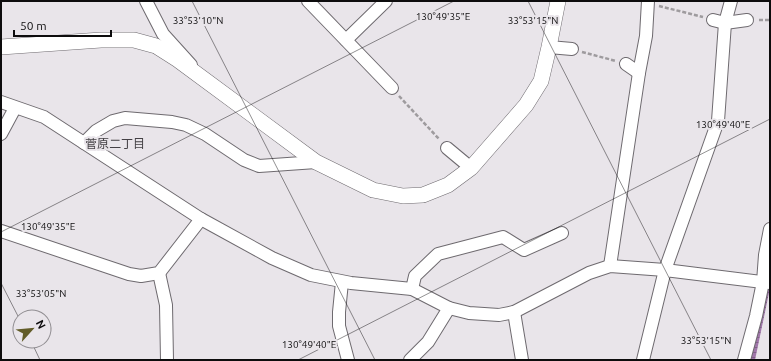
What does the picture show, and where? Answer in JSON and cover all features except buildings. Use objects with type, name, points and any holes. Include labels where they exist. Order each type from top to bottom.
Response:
[{"type":"street","points":[[146,1],[163,34],[203,78]]},
{"type":"street","points":[[308,1],[392,88]]},
{"type":"street","points":[[346,40],[386,1]]},
{"type":"street","points":[[1,47],[101,40],[134,40],[156,46],[203,78],[316,162],[373,190],[403,196],[423,195],[448,185],[471,168],[526,105],[541,81],[550,47],[558,1]]},
{"type":"street","points":[[643,360],[665,270],[718,121],[725,23],[731,1]]},
{"type":"street","points":[[610,266],[650,2]]},
{"type":"street","points":[[713,20],[725,23],[747,20]]},
{"type":"street","points":[[550,47],[572,49]]},
{"type":"street","points":[[626,64],[639,73]]},
{"type":"street","points":[[1,102],[44,117],[200,219],[279,261],[311,275],[351,284],[412,289],[449,308],[469,313],[499,315],[514,312],[589,273],[610,266],[665,270],[766,282]]},
{"type":"street","points":[[1,134],[15,108]]},
{"type":"street","points":[[84,143],[96,131],[113,121],[126,118],[172,122],[186,126],[205,134],[244,160],[259,166],[316,162]]},
{"type":"street","points":[[446,148],[471,168]]},
{"type":"street","points":[[1,232],[129,274],[141,276],[159,274],[200,219]]},
{"type":"street","points":[[744,360],[766,282],[765,255],[770,229]]},
{"type":"street","points":[[412,289],[415,276],[438,254],[503,237],[524,250],[562,233]]},
{"type":"street","points":[[159,274],[166,305],[167,360]]},
{"type":"street","points":[[342,282],[338,312],[339,326],[348,360]]},
{"type":"street","points":[[410,360],[428,342],[449,308]]},
{"type":"street","points":[[514,312],[522,360]]},
{"type":"path","points":[[650,2],[713,20]]},
{"type":"path","points":[[572,49],[626,64]]},
{"type":"path","points":[[392,88],[446,148]]},
{"type":"shaded area","points":[[770,256],[770,288],[755,360],[748,360]]},
{"type":"district","name":"菅原二丁目","points":[[115,143]]}]
